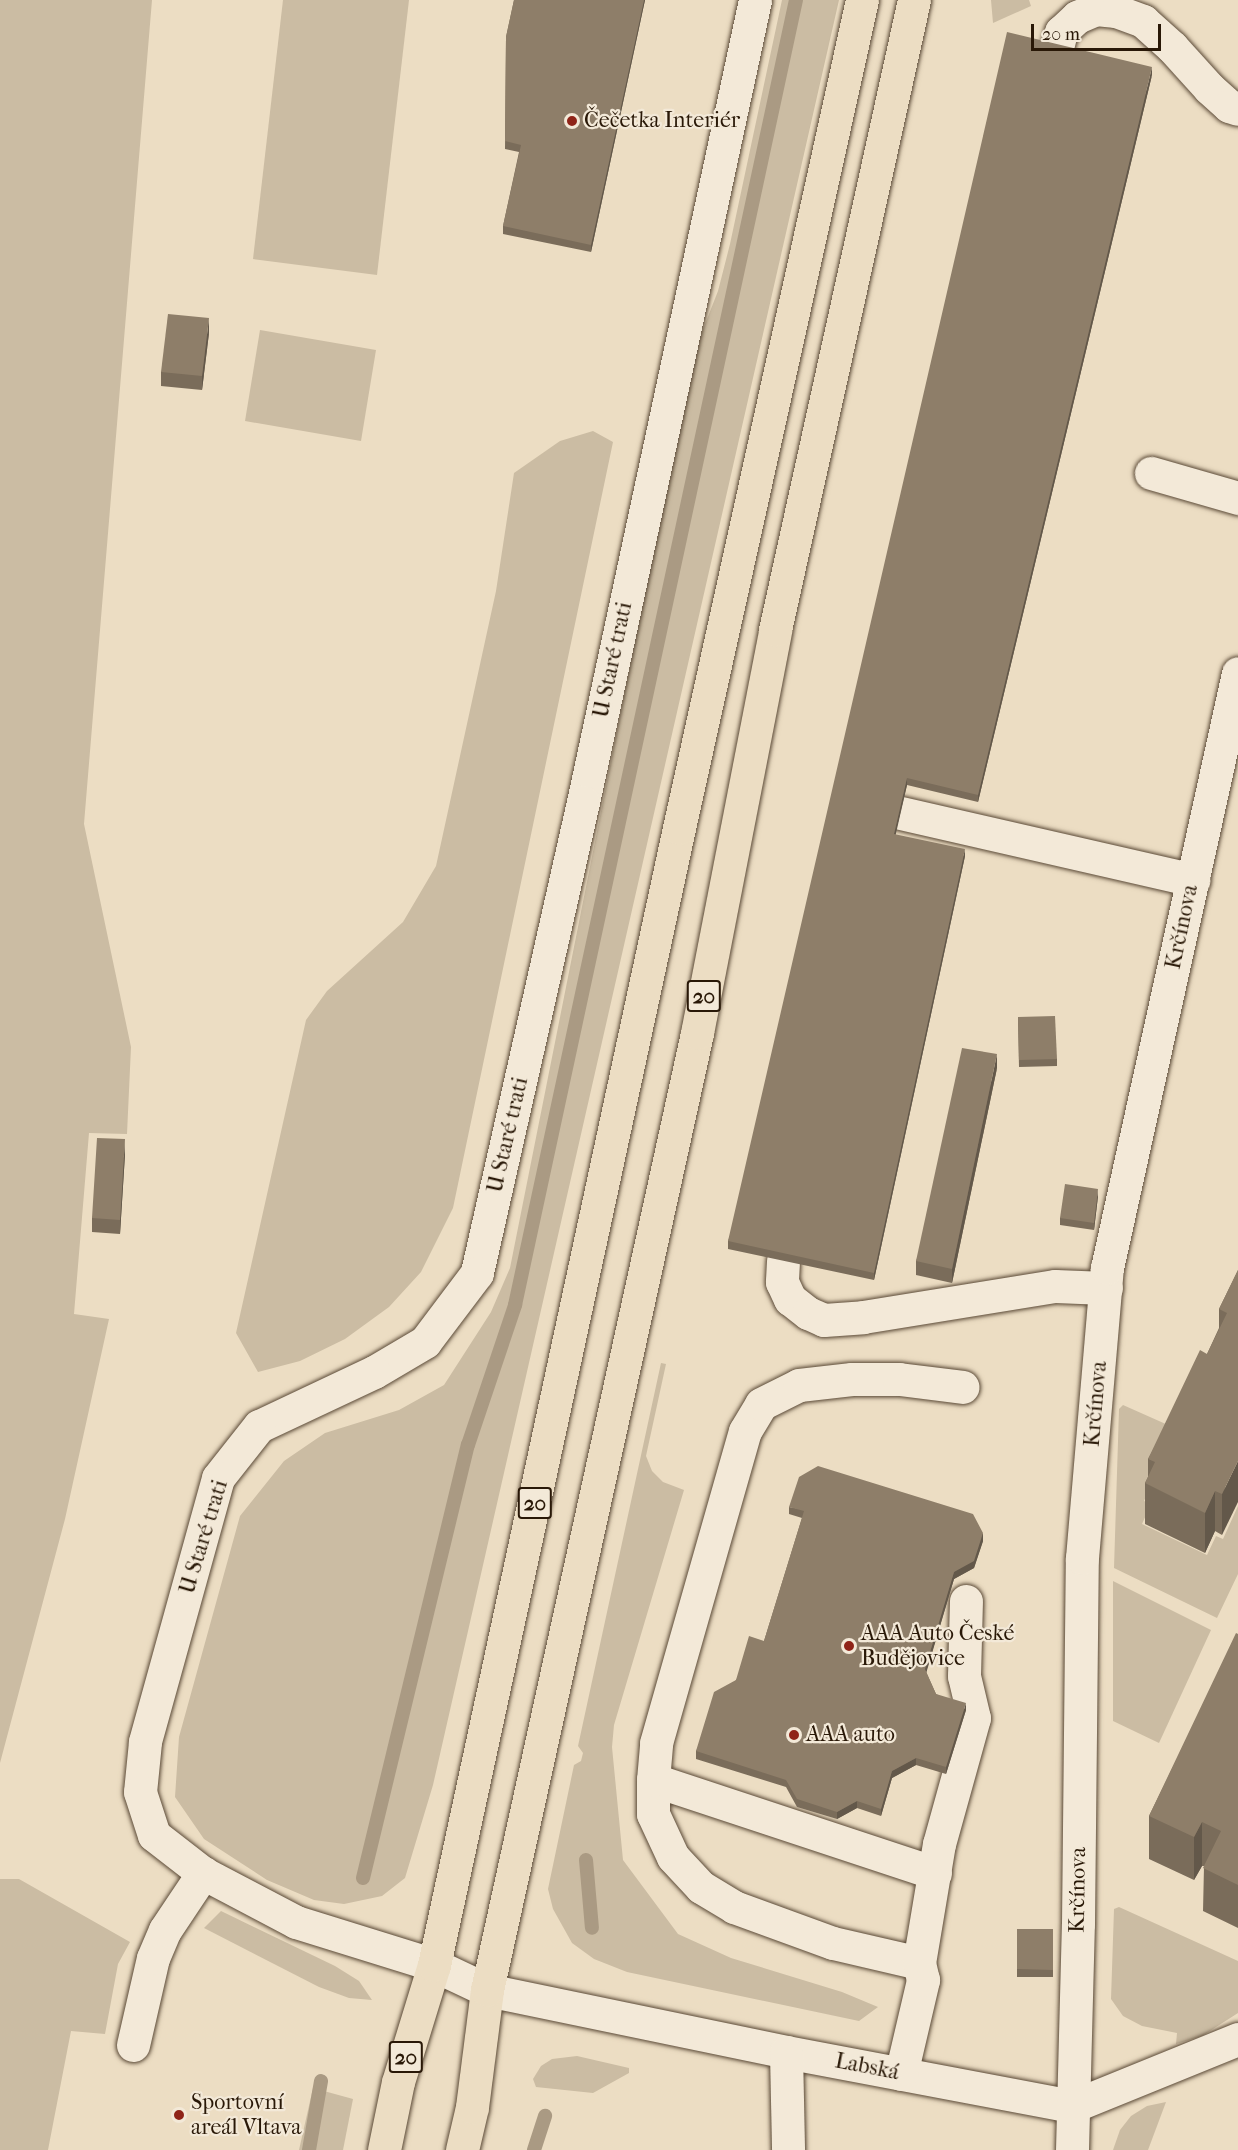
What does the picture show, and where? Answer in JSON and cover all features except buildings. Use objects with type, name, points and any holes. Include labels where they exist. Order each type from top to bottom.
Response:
[{"type":"main road","name":"20","points":[[384,2150],[398,2082],[434,1965],[679,828],[862,0]]},
{"type":"main road","name":"20","points":[[462,2150],[472,2107],[487,1990],[697,1033],[775,630],[914,0]]},
{"type":"street","name":"U Staré trati","points":[[487,1990],[434,1965],[296,1922],[203,1874],[154,1835],[140,1792],[145,1742],[218,1478],[259,1426],[374,1372],[425,1342],[477,1273],[583,802],[754,0]]},
{"type":"street","points":[[1056,52],[1061,32],[1077,17],[1096,9],[1116,11],[1143,21],[1172,47],[1209,88],[1229,106],[1238,109]]},
{"type":"street","points":[[1151,473],[1238,498]]},
{"type":"street","name":"Krčínova","points":[[1072,2150],[1078,1924],[1082,1558],[1107,1268],[1238,673]]},
{"type":"street","points":[[901,813],[1192,880]]},
{"type":"street","points":[[783,1261],[782,1282],[790,1299],[808,1313],[824,1320],[863,1317],[1055,1286],[1106,1288]]},
{"type":"street","points":[[919,1963],[833,1943],[734,1907],[701,1887],[673,1857],[653,1814],[653,1780],[656,1743],[745,1431],[761,1404],[799,1385],[852,1379],[899,1379],[963,1387]]},
{"type":"street","points":[[901,2074],[923,1980],[919,1963],[939,1844],[974,1718],[964,1676],[966,1601]]},
{"type":"street","points":[[653,1780],[935,1873]]},
{"type":"street","points":[[133,2045],[153,1958],[165,1930],[203,1874]]},
{"type":"street","name":"Labská","points":[[487,1990],[786,2052],[1073,2106]]},
{"type":"street","points":[[1073,2106],[1238,2038]]},
{"type":"street","points":[[786,2052],[788,2150]]},
{"type":"shaded area","points":[[0,0],[152,0],[84,824],[131,1047],[127,1134],[89,1133],[74,1314],[109,1319],[65,1519],[0,1763]]},
{"type":"shaded area","points":[[283,0],[409,0],[377,275],[253,259]]},
{"type":"shaded area","points":[[782,0],[839,0],[433,1785],[405,1878],[382,1896],[344,1904],[314,1900],[267,1880],[204,1839],[175,1797],[179,1737],[240,1516],[284,1461],[325,1433],[399,1410],[444,1385],[491,1312],[510,1268],[691,360],[718,291],[730,244]]},
{"type":"shaded area","points":[[991,0],[1029,0],[1031,6],[993,23]]},
{"type":"shaded area","points":[[260,330],[376,350],[361,441],[245,421]]},
{"type":"shaded area","points":[[593,431],[613,442],[453,1208],[421,1272],[389,1307],[345,1339],[300,1361],[258,1372],[236,1333],[306,1020],[327,991],[403,922],[436,866],[496,591],[514,473],[560,441]]},
{"type":"shaded area","points":[[661,1363],[666,1364],[646,1456],[652,1471],[663,1482],[684,1490],[614,1725],[612,1747],[623,1860],[678,1934],[731,1958],[842,1992],[878,2007],[859,2021],[627,1972],[594,1959],[572,1943],[553,1909],[548,1889],[574,1765],[581,1761],[583,1753],[578,1746]]},
{"type":"shaded area","points":[[1123,1405],[1177,1429],[1144,1501],[1151,1504],[1142,1524],[1207,1555],[1216,1536],[1223,1539],[1238,1506],[1238,1574],[1217,1618],[1114,1568],[1119,1409]]},
{"type":"shaded area","points":[[1113,1581],[1211,1630],[1159,1743],[1113,1721]]},
{"type":"shaded area","points":[[0,1879],[19,1879],[130,1942],[118,1964],[105,2034],[71,2031],[48,2150],[0,2150]]},
{"type":"shaded area","points":[[1119,1907],[1238,1961],[1238,2013],[1202,2036],[1176,2044],[1177,2033],[1142,2026],[1123,2016],[1111,1999],[1114,1909]]},
{"type":"shaded area","points":[[221,1911],[335,1966],[359,1981],[372,2000],[349,1998],[319,1987],[204,1928]]},
{"type":"shaded area","points":[[577,2056],[629,2068],[629,2073],[593,2093],[536,2087],[533,2079],[541,2066],[552,2059]]},
{"type":"shaded area","points":[[313,2088],[353,2099],[343,2150],[299,2150]]},
{"type":"shaded area","points":[[1166,2102],[1148,2150],[1113,2150],[1120,2130],[1131,2116],[1147,2106]]},
{"type":"waterway","points":[[363,1878],[468,1445],[515,1305],[796,0]]},
{"type":"waterway","points":[[586,1860],[592,1928]]},
{"type":"waterway","points":[[309,2150],[321,2081]]},
{"type":"waterway","points":[[534,2150],[545,2116]]},
{"type":"place","name":"Čečetka Interiér","points":[[572,121]]},
{"type":"place","name":"AAA Auto České Budějovice","points":[[849,1646]]},
{"type":"place","name":"AAA auto","points":[[794,1735]]},
{"type":"place","name":"Sportovní areál Vltava","points":[[179,2115]]}]
